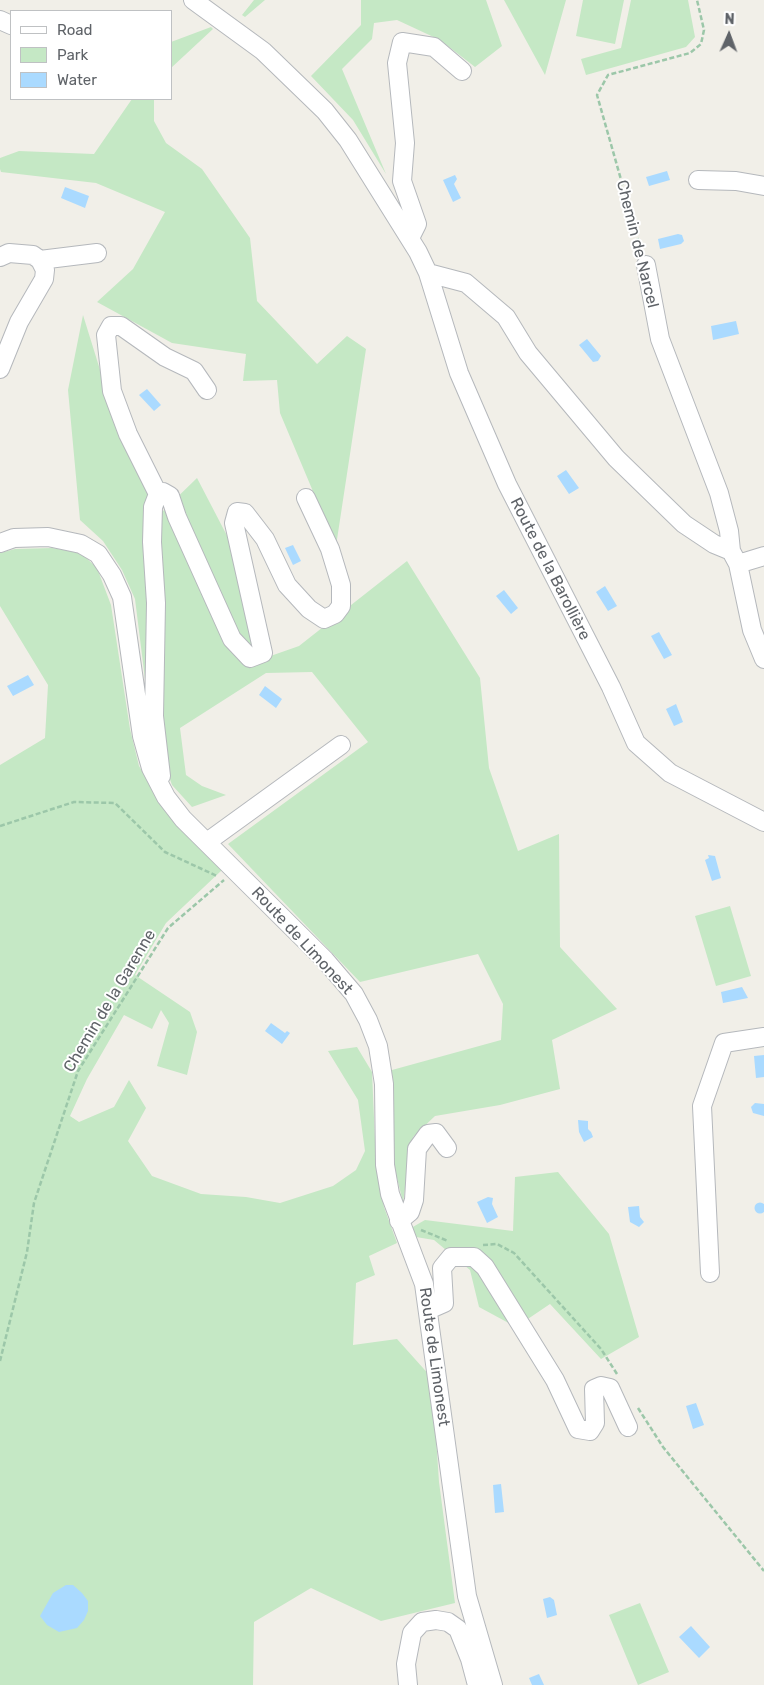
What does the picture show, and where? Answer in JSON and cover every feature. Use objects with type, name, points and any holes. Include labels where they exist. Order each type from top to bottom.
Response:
[{"type":"street","name":"Route de la Barollière","points":[[193,0],[263,51],[325,111],[348,140],[414,245],[428,273],[459,373],[508,484],[611,686],[636,743],[670,773],[764,822]]},
{"type":"street","points":[[414,245],[417,224],[402,181],[405,143],[397,63],[402,42],[434,47],[462,71]]},
{"type":"street","points":[[698,180],[736,181],[764,186]]},
{"type":"street","points":[[0,258],[9,253],[32,255],[40,260],[45,270],[44,279],[19,322],[0,369]]},
{"type":"street","points":[[40,260],[97,253]]},
{"type":"street","name":"Chemin de Narcel","points":[[646,265],[660,339],[719,493],[752,630],[764,659]]},
{"type":"street","points":[[428,273],[466,283],[506,317],[528,353],[616,458],[684,524],[734,558],[764,556]]},
{"type":"street","points":[[160,784],[162,770],[154,716],[156,603],[152,542],[153,507],[158,494],[128,434],[112,391],[106,335],[111,326],[120,326],[165,357],[194,371],[207,390]]},
{"type":"street","points":[[158,494],[163,492],[170,496],[177,517],[232,639],[250,658],[263,653],[234,523],[237,512],[245,513],[265,540],[287,585],[309,610],[324,619],[335,614],[341,606],[341,585],[330,549],[306,498]]},
{"type":"street","name":"Route de Limonest","points":[[0,543],[14,538],[48,537],[81,544],[98,554],[112,575],[122,597],[142,736],[151,768],[166,797],[184,819],[325,960],[354,994],[368,1020],[378,1046],[384,1084],[385,1165],[390,1194],[424,1284],[467,1596],[493,1685]]},
{"type":"street","points":[[207,842],[342,745]]},
{"type":"street","points":[[710,1273],[702,1106],[724,1043],[764,1037]]},
{"type":"street","points":[[399,1220],[410,1212],[414,1200],[417,1149],[428,1134],[436,1133],[447,1148]]},
{"type":"street","points":[[428,1310],[444,1303],[442,1268],[451,1257],[474,1257],[485,1267],[555,1380],[578,1429],[590,1431],[596,1423],[594,1389],[601,1386],[610,1388],[628,1427]]},
{"type":"street","points":[[408,1685],[406,1664],[412,1633],[422,1622],[436,1620],[448,1622],[458,1629],[470,1658],[477,1685]]},
{"type":"path","name":"Chemin de Narcel","points":[[646,265],[597,95],[608,75],[690,54],[701,44],[704,30],[697,0]]},
{"type":"path","name":"Chemin de la Garenne","points":[[0,826],[74,802],[115,804],[165,852],[225,880],[168,928],[78,1071],[34,1203],[27,1252],[0,1361]]},
{"type":"green space","points":[[254,0],[265,0],[245,17],[242,15]]},
{"type":"green space","points":[[361,0],[486,0],[502,46],[475,67],[440,40],[397,20],[374,23],[372,39],[342,69],[386,174],[353,120],[311,76],[361,25]]},
{"type":"green space","points":[[504,0],[566,0],[545,75]]},
{"type":"green space","points":[[583,0],[624,0],[615,44],[576,36]]},
{"type":"green space","points":[[631,0],[688,0],[695,37],[686,47],[586,75],[581,59],[621,48]]},
{"type":"green space","points":[[211,27],[213,29],[172,67],[172,42]]},
{"type":"green space","points":[[131,100],[154,100],[154,121],[166,143],[202,169],[250,238],[257,301],[317,364],[347,336],[366,349],[336,546],[280,413],[277,380],[243,381],[246,354],[172,343],[97,302],[133,269],[165,212],[96,183],[1,172],[0,169],[0,158],[19,151],[94,154]]},
{"type":"green space","points":[[83,315],[110,402],[133,460],[162,512],[197,478],[236,553],[262,659],[299,646],[407,561],[480,678],[489,768],[518,851],[559,834],[560,947],[617,1009],[552,1040],[560,1089],[500,1105],[435,1116],[413,1137],[403,1202],[393,1162],[392,1070],[501,1040],[503,1004],[478,954],[360,982],[228,844],[368,742],[312,672],[266,673],[180,728],[186,775],[202,786],[226,795],[192,807],[172,785],[151,727],[135,599],[122,570],[103,541],[80,520],[68,390]]},
{"type":"green space","points":[[52,548],[81,553],[97,568],[111,605],[130,729],[139,766],[160,801],[222,870],[166,923],[135,975],[190,1012],[197,1032],[187,1075],[157,1066],[169,1023],[161,1010],[152,1029],[124,1015],[87,1079],[70,1116],[79,1122],[114,1107],[129,1080],[146,1108],[128,1141],[152,1176],[201,1194],[246,1197],[280,1203],[333,1186],[356,1170],[365,1151],[358,1100],[328,1051],[357,1047],[372,1072],[376,1163],[384,1207],[397,1243],[369,1256],[375,1275],[356,1283],[353,1345],[397,1339],[432,1378],[439,1482],[455,1603],[381,1621],[311,1588],[254,1622],[253,1685],[0,1685],[0,765],[45,738],[48,685],[0,606],[0,553],[15,549]]},
{"type":"green space","points":[[730,906],[751,976],[716,986],[695,916]]},
{"type":"green space","points":[[558,1172],[609,1234],[639,1337],[601,1359],[550,1304],[516,1327],[479,1307],[470,1270],[434,1240],[416,1237],[411,1228],[425,1220],[513,1231],[515,1177]]},
{"type":"green space","points":[[640,1603],[669,1672],[638,1685],[609,1615]]},
{"type":"water","points":[[667,171],[670,180],[649,186],[646,177]]},
{"type":"water","points":[[455,175],[457,179],[454,184],[461,198],[453,202],[443,180]]},
{"type":"water","points":[[65,187],[89,196],[85,208],[61,198]]},
{"type":"water","points":[[678,234],[682,235],[684,241],[681,244],[660,249],[658,239]]},
{"type":"water","points":[[736,321],[739,334],[713,340],[711,326]]},
{"type":"water","points":[[587,339],[601,356],[598,361],[593,362],[579,345]]},
{"type":"water","points":[[147,389],[161,405],[154,411],[139,395]]},
{"type":"water","points":[[566,470],[579,488],[569,494],[557,476]]},
{"type":"water","points":[[293,545],[301,561],[293,565],[285,548]]},
{"type":"water","points":[[605,586],[617,606],[608,611],[596,592]]},
{"type":"water","points":[[504,590],[518,608],[511,614],[496,596]]},
{"type":"water","points":[[659,632],[672,655],[664,659],[651,636]]},
{"type":"water","points":[[28,675],[34,685],[13,696],[7,686]]},
{"type":"water","points":[[265,686],[282,699],[276,708],[259,695]]},
{"type":"water","points":[[676,704],[683,722],[674,726],[666,709]]},
{"type":"water","points":[[708,855],[715,856],[721,878],[712,881],[705,860],[709,858]]},
{"type":"water","points":[[742,987],[748,998],[723,1003],[721,992]]},
{"type":"water","points":[[271,1023],[285,1033],[287,1031],[290,1033],[282,1044],[265,1031]]},
{"type":"water","points":[[764,1055],[764,1077],[756,1078],[754,1056]]},
{"type":"water","points":[[755,1103],[764,1104],[764,1116],[753,1113],[751,1107]]},
{"type":"water","points":[[578,1120],[588,1121],[588,1129],[593,1137],[584,1142],[579,1132]]},
{"type":"water","points":[[488,1197],[493,1198],[492,1204],[498,1217],[487,1223],[477,1202]]},
{"type":"water","points":[[760,1202],[764,1204],[764,1212],[760,1214],[756,1212],[754,1208],[756,1204]]},
{"type":"water","points":[[639,1206],[640,1217],[644,1222],[639,1227],[630,1222],[628,1207]]},
{"type":"water","points":[[696,1403],[704,1425],[693,1429],[686,1406]]},
{"type":"water","points":[[501,1484],[504,1512],[495,1513],[493,1485]]},
{"type":"water","points":[[66,1585],[73,1585],[82,1593],[88,1601],[88,1611],[84,1620],[77,1628],[59,1632],[47,1625],[40,1616],[53,1593]]},
{"type":"water","points":[[550,1597],[554,1600],[557,1615],[547,1618],[543,1599]]},
{"type":"water","points":[[691,1626],[710,1647],[699,1658],[679,1637]]},
{"type":"water","points":[[539,1674],[544,1685],[532,1685],[529,1678]]}]
